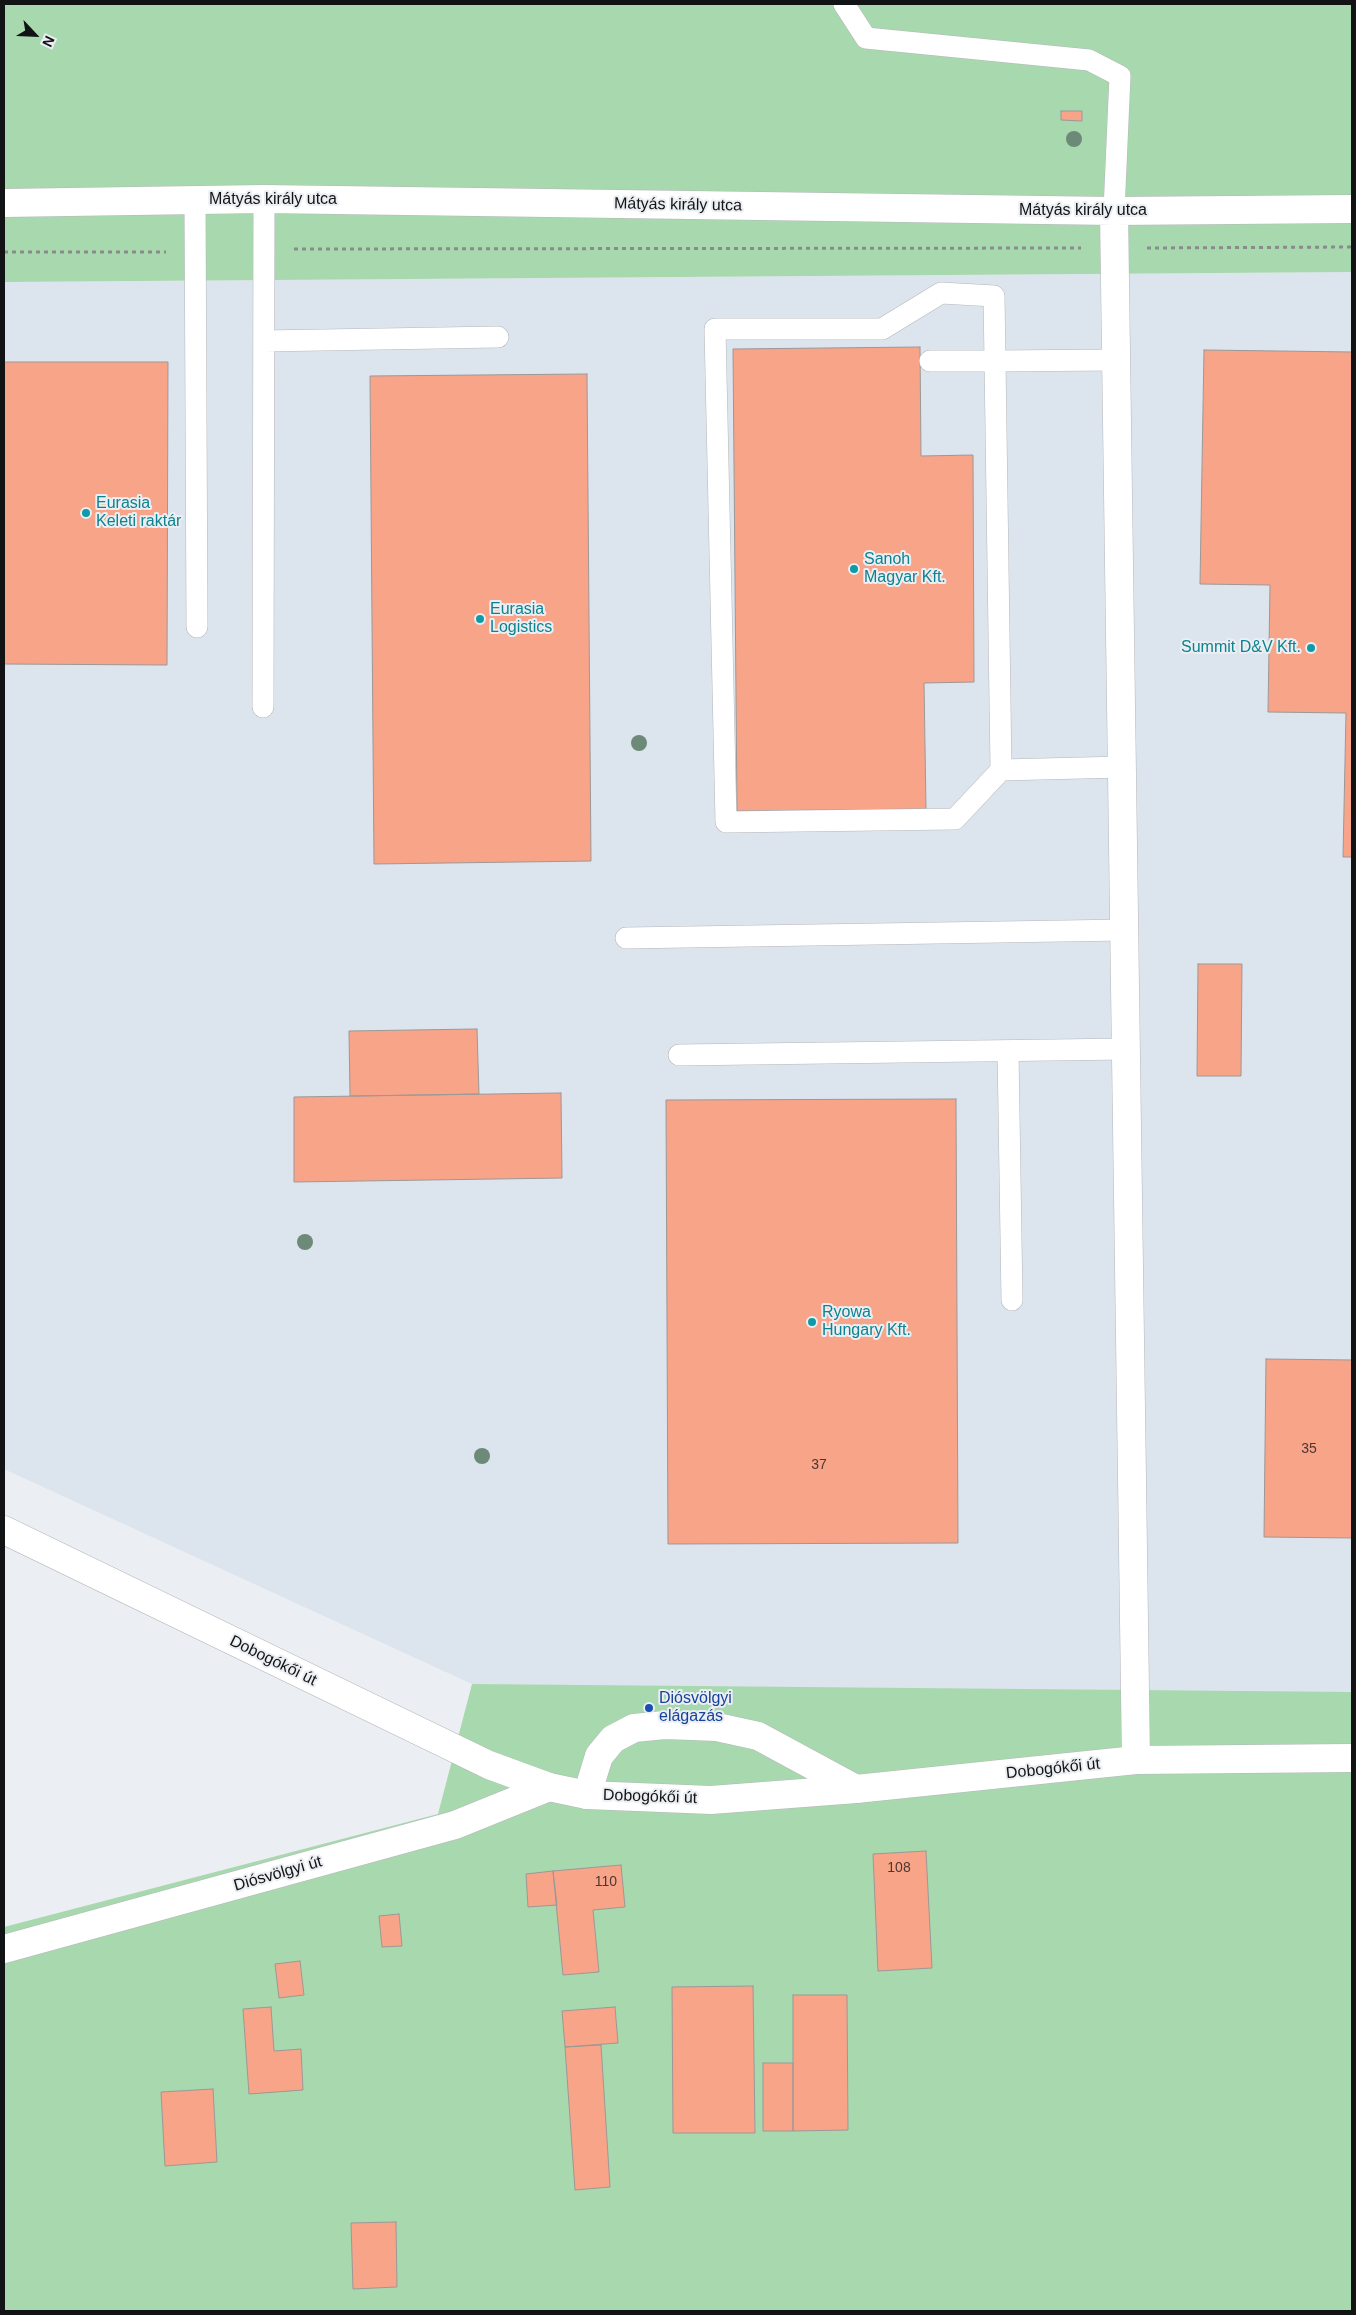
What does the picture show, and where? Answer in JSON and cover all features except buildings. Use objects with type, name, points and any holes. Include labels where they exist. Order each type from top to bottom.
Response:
[{"type":"street","name":"Mátyás király utca","points":[[4,203],[264,199],[1114,212],[1352,209]]},
{"type":"street","points":[[1114,212],[1136,1760]]},
{"type":"street","name":"Dobogókői út","points":[[4,1530],[489,1766],[549,1787],[587,1795],[711,1800],[856,1789],[1136,1760],[1352,1758]]},
{"type":"street","points":[[587,1795],[599,1756],[613,1739],[634,1728],[665,1725],[717,1727],[758,1736],[856,1789]]},
{"type":"street","name":"Diósvölgyi út","points":[[4,1949],[456,1825],[549,1787]]},
{"type":"lane","points":[[844,4],[866,38],[1089,60],[1120,76],[1114,212]]},
{"type":"lane","points":[[264,199],[264,707]]},
{"type":"lane","points":[[195,200],[197,627]]},
{"type":"lane","points":[[941,293],[994,296],[995,361],[1001,770],[955,819],[726,822],[715,329],[882,329],[941,293]]},
{"type":"lane","points":[[264,341],[498,337]]},
{"type":"lane","points":[[930,361],[1116,360]]},
{"type":"lane","points":[[1001,770],[1123,767]]},
{"type":"lane","points":[[626,938],[1125,930]]},
{"type":"lane","points":[[679,1055],[1127,1049]]},
{"type":"lane","points":[[1008,1051],[1012,1300]]},
{"type":"path","points":[[264,250],[1352,247]]},
{"type":"path","points":[[4,252],[195,251]]},
{"type":"shaded area","points":[[1352,272],[1352,1702],[791,1695],[472,1684],[4,1469],[4,282]]},
{"type":"green space","points":[[4,4],[1352,4],[1352,272],[4,282]]},
{"type":"green space","points":[[472,1684],[1352,1692],[1352,2311],[4,2311],[4,1927],[438,1814]]},
{"type":"place","name":"Eurasia Keleti raktár","points":[[86,513]]},
{"type":"place","name":"Sanoh Magyar Kft.","points":[[854,569]]},
{"type":"place","name":"Eurasia Logistics","points":[[480,619]]},
{"type":"place","name":"Summit D&V Kft.","points":[[1311,648]]},
{"type":"place","name":"Ryowa Hungary Kft.","points":[[812,1322]]},
{"type":"place","name":"Diósvölgyi elágazás","points":[[649,1708]]}]
